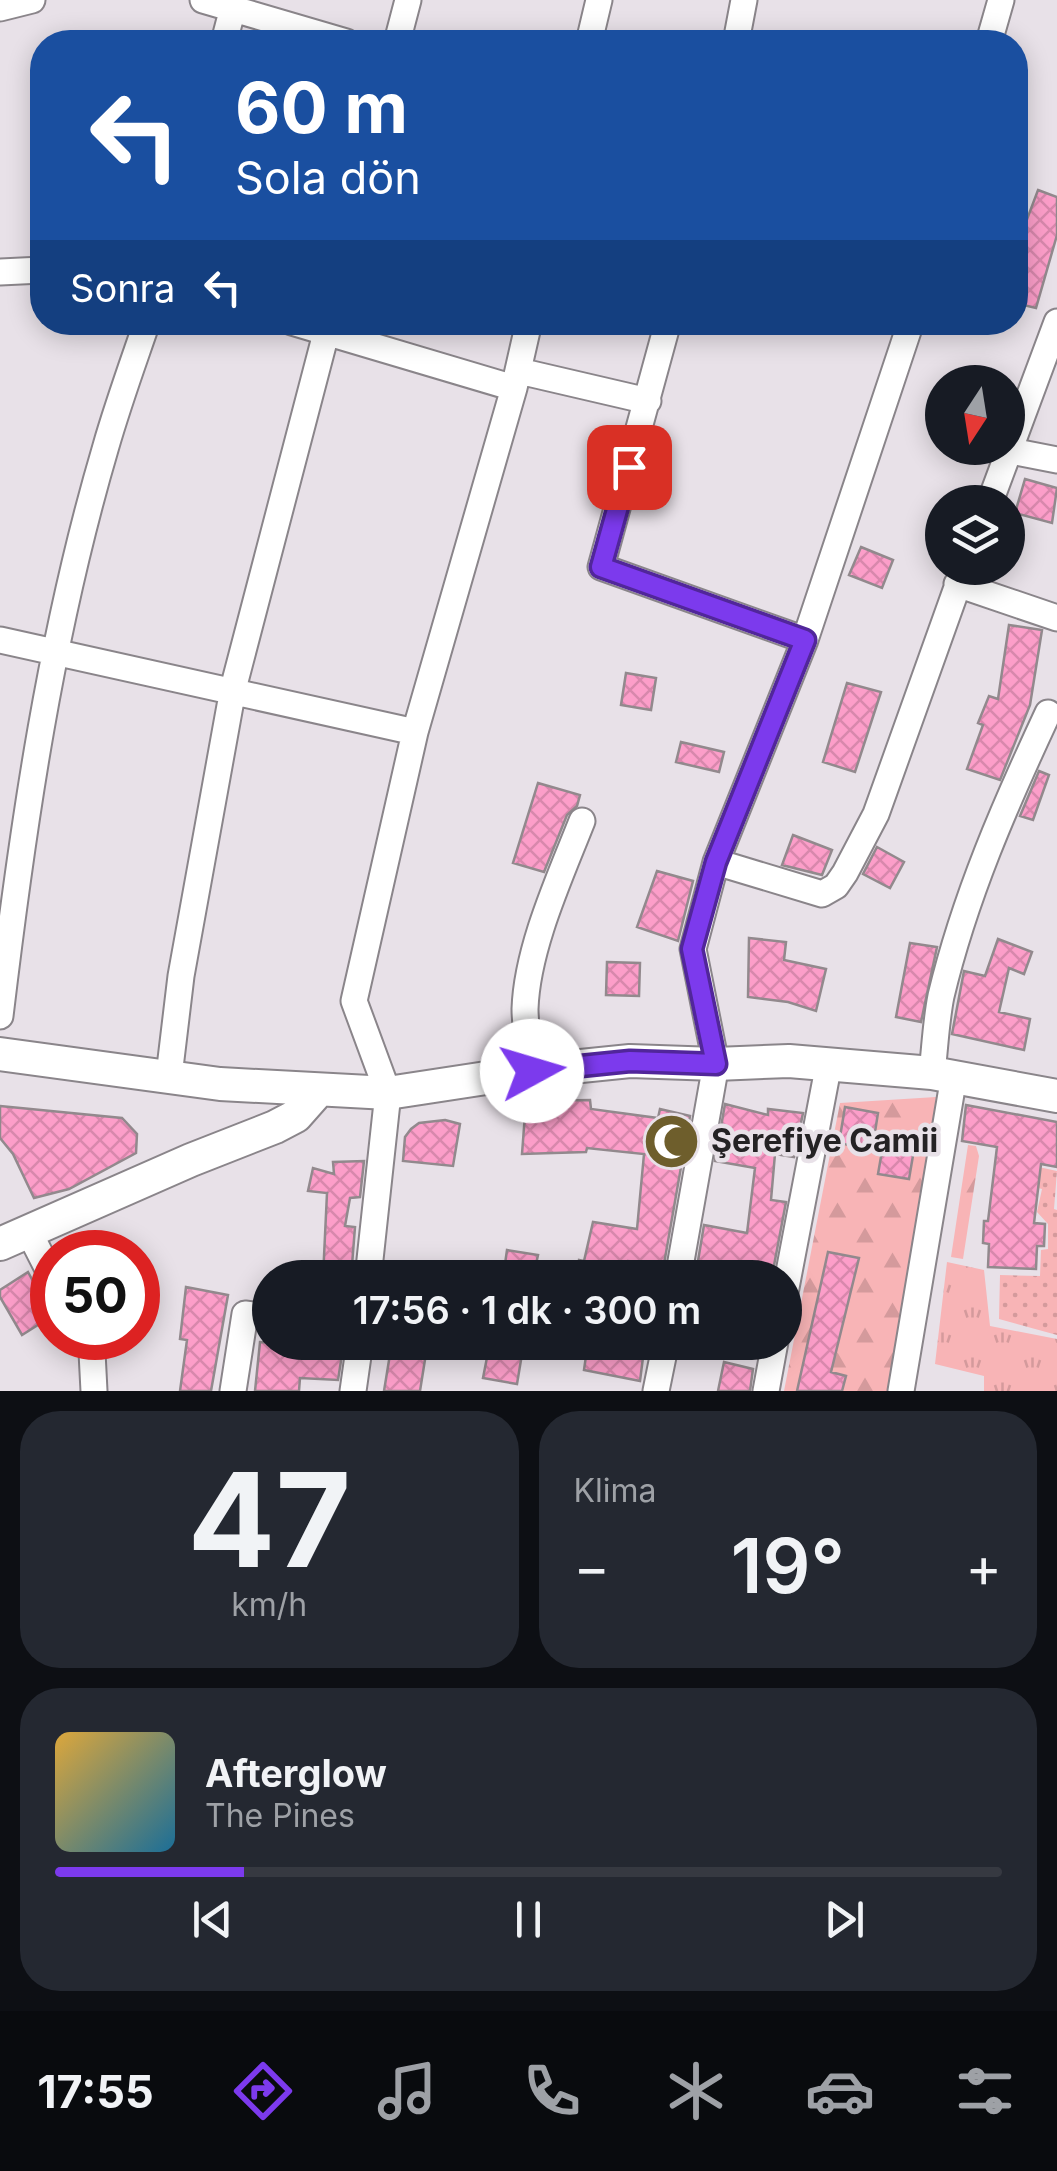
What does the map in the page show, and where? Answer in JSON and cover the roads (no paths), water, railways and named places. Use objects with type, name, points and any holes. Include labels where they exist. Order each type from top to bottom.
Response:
[{"type":"main road","points":[[0,1054],[220,1084],[388,1093],[630,1061],[789,1061],[943,1075],[1057,1096]]},
{"type":"main road","points":[[14,1237],[275,1128],[296,1116],[318,1090]]},
{"type":"street","points":[[0,8],[32,0]]},
{"type":"street","points":[[202,0],[234,4],[311,30]]},
{"type":"street","points":[[400,30],[408,0]]},
{"type":"street","points":[[591,30],[599,0]]},
{"type":"street","points":[[738,30],[744,0]]},
{"type":"street","points":[[992,30],[1001,0]]},
{"type":"street","points":[[227,30],[234,4]]},
{"type":"street","points":[[0,272],[30,271]]},
{"type":"street","points":[[1025,412],[1057,322]]},
{"type":"street","points":[[0,1016],[10,841],[106,445],[143,335]]},
{"type":"street","points":[[169,1076],[181,976],[233,689],[326,335]]},
{"type":"street","points":[[357,335],[517,379],[648,401]]},
{"type":"street","points":[[370,1260],[388,1093],[354,1001],[415,732],[526,335]]},
{"type":"street","points":[[665,335],[601,567],[805,640]]},
{"type":"street","points":[[681,1260],[716,1064],[692,949],[716,862],[805,640],[908,335]]},
{"type":"street","points":[[1025,454],[1057,460]]},
{"type":"street","points":[[716,862],[822,894],[836,886],[876,814],[958,585]]},
{"type":"street","points":[[982,585],[1057,618]]},
{"type":"street","points":[[0,640],[415,732]]},
{"type":"street","points":[[901,1391],[943,1075],[940,1000],[968,898],[1003,809],[1048,713]]},
{"type":"street","points":[[532,1071],[525,1009],[532,969],[552,899],[582,822]]},
{"type":"street","points":[[791,1260],[829,1063]]},
{"type":"street","points":[[232,1391],[245,1314],[252,1315]]},
{"type":"street","points":[[92,1360],[94,1391]]},
{"type":"street","points":[[353,1391],[357,1360]]},
{"type":"street","points":[[656,1391],[662,1360]]},
{"type":"street","points":[[766,1391],[772,1360]]},
{"type":"place","name":"Şerefiye Camii","points":[[672,1141]]}]
